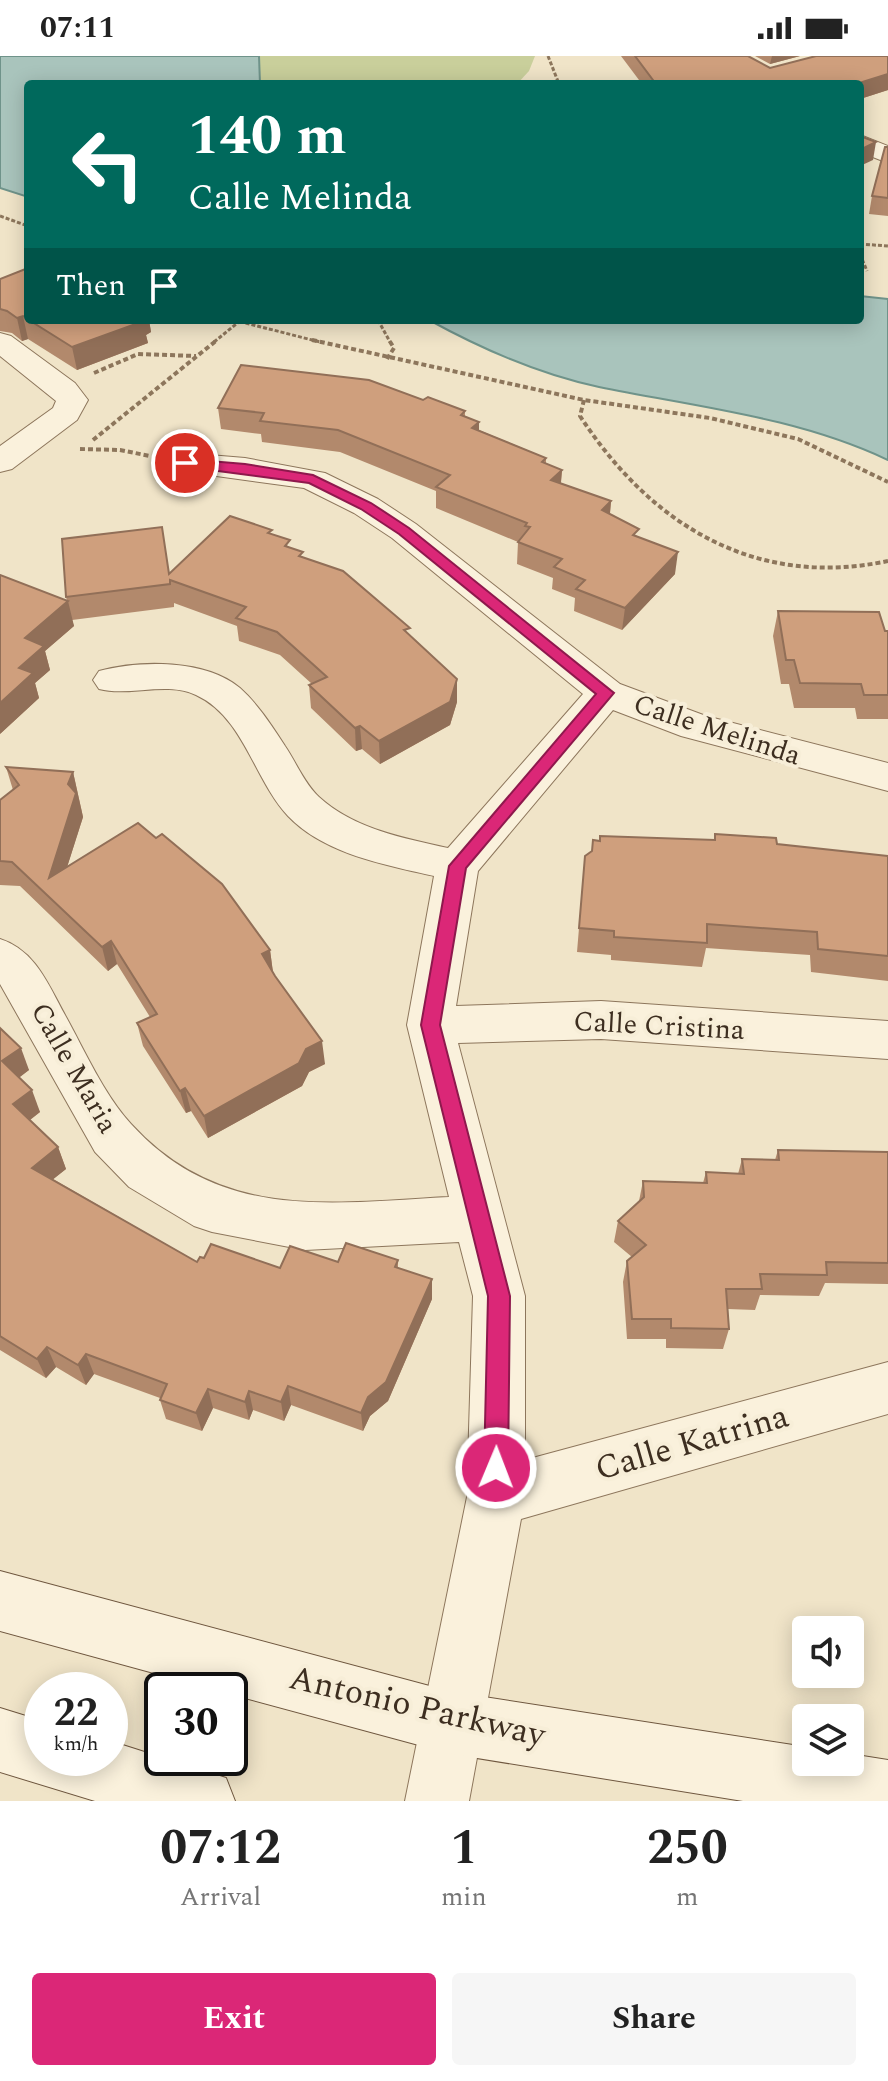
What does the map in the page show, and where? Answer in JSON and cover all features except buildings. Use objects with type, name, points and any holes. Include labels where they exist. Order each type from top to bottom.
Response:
[{"type":"street","points":[[864,145],[888,155]]},
{"type":"street","points":[[0,342],[63,400],[0,462]]},
{"type":"street","name":"Calle Melinda","points":[[185,463],[245,468],[313,480],[366,506],[404,531],[606,693],[695,727],[888,777]]},
{"type":"street","points":[[112,680],[175,676],[212,685],[242,710],[304,807],[361,843],[457,866]]},
{"type":"street","points":[[437,1801],[496,1497],[499,1296],[430,1025],[457,866],[606,693]]},
{"type":"street","name":"Calle Maria","points":[[0,956],[21,977],[82,1091],[112,1137],[147,1172],[212,1210],[305,1227],[478,1218]]},
{"type":"street","name":"Calle Cristina","points":[[430,1025],[601,1020],[888,1040]]},
{"type":"street","name":"Calle Katrina","points":[[496,1497],[888,1388]]},
{"type":"street","name":"Antonio Parkway","points":[[0,1601],[452,1723],[888,1792]]},
{"type":"street","points":[[0,1740],[24,1747]]},
{"type":"street","points":[[119,1776],[203,1801]]},
{"type":"path","points":[[548,56],[557,80]]},
{"type":"path","points":[[0,216],[24,225]]},
{"type":"path","points":[[864,244],[888,246]]},
{"type":"path","points":[[864,264],[867,271]]},
{"type":"path","points":[[185,463],[120,450],[80,449],[128,415],[233,324]]},
{"type":"path","points":[[253,324],[387,359],[584,400],[710,418],[798,439],[888,482]]},
{"type":"path","points":[[380,324],[394,348],[387,359]]},
{"type":"path","points":[[63,400],[138,354],[197,356]]},
{"type":"path","points":[[584,400],[580,416],[605,453],[643,495],[686,526],[746,556],[813,570],[849,569],[888,561]]},
{"type":"green space","points":[[259,56],[535,56],[529,71],[521,80],[260,80]]},
{"type":"water","points":[[0,56],[259,56],[260,80],[24,80],[24,196],[0,188]]},
{"type":"water","points":[[864,296],[888,299],[888,460],[853,445],[782,423],[599,387],[556,375],[469,341],[437,324],[864,324]]},
{"type":"route","points":[[185,463],[245,468],[313,480],[366,506],[404,531],[606,693],[457,866],[430,1025],[499,1296],[496,1468]]}]
